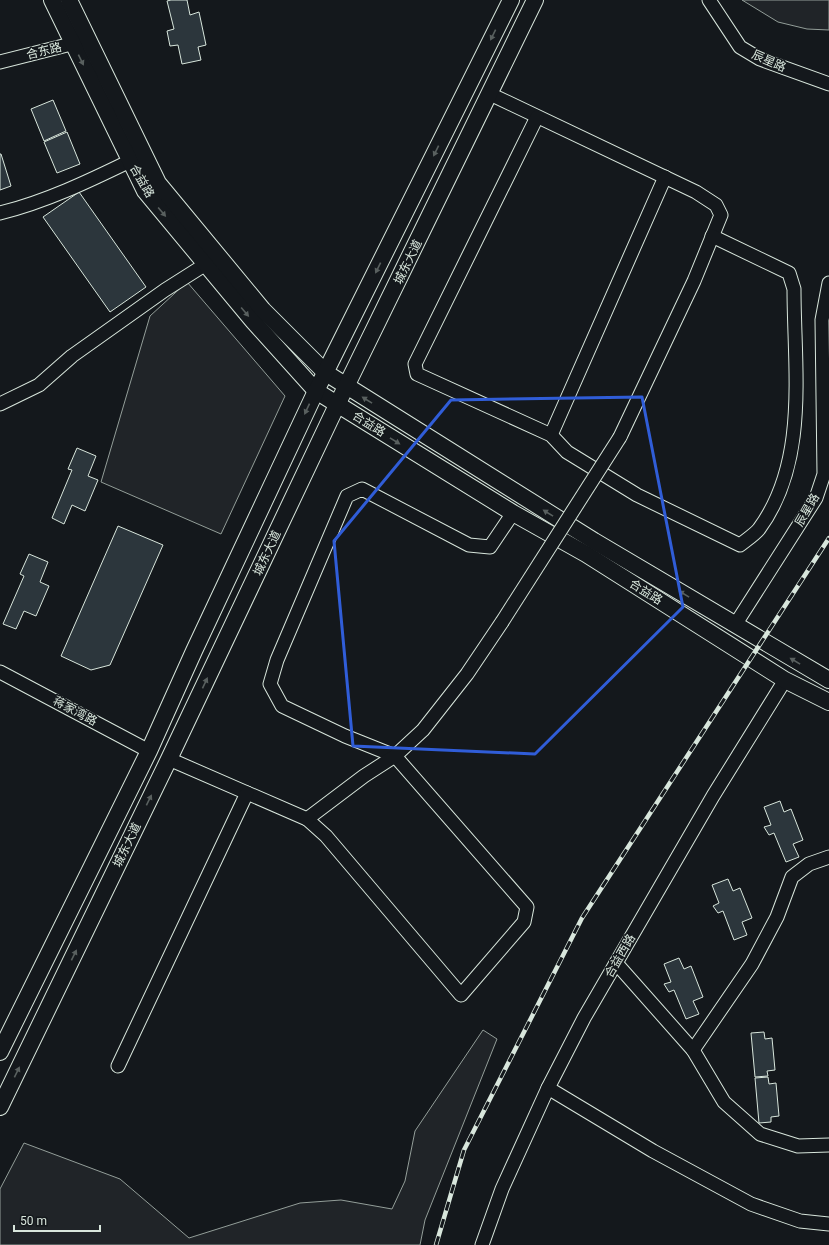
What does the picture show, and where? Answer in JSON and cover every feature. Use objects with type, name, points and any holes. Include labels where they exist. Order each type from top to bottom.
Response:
[{"type":"main road","name":"合益路","points":[[52,0],[81,42],[158,183],[263,310],[326,373],[594,541],[829,680]]},
{"type":"main road","name":"合益路","points":[[69,0],[81,42],[130,161],[145,191],[253,322],[316,391],[513,513],[586,554],[785,680],[829,702]]},
{"type":"main road","name":"城东大道","points":[[0,1052],[149,751],[194,651],[316,391],[511,0]]},
{"type":"main road","name":"城东大道","points":[[0,1107],[169,759],[337,405],[535,0]]},
{"type":"street","name":"辰星路","points":[[708,0],[740,47],[760,59],[829,84]]},
{"type":"street","name":"合东路","points":[[0,62],[81,42]]},
{"type":"street","points":[[308,819],[364,776],[395,756],[422,730],[467,674],[502,622],[620,437],[694,281],[721,215],[716,205],[696,192],[490,94]]},
{"type":"street","points":[[537,117],[415,364],[417,374],[551,436],[567,452],[638,495],[740,545],[758,530],[782,488],[790,456],[796,412],[794,290],[789,273],[712,236]]},
{"type":"street","points":[[0,212],[19,208],[89,181],[130,161]]},
{"type":"street","points":[[551,436],[666,178]]},
{"type":"street","points":[[0,404],[39,385],[84,347],[165,290],[206,264]]},
{"type":"street","name":"辰星路","points":[[735,625],[816,498],[824,474],[822,320],[829,283]]},
{"type":"street","points":[[169,759],[308,819],[326,836],[461,995],[524,922],[527,907],[395,756],[345,736],[282,706],[270,684],[277,660],[347,496],[362,489],[469,545],[490,547],[513,513]]},
{"type":"street","name":"蒋家湾路","points":[[0,672],[149,751]]},
{"type":"street","name":"合益西路","points":[[482,1245],[502,1189],[548,1088],[584,1018],[714,796],[785,680]]},
{"type":"street","points":[[118,1066],[247,793]]},
{"type":"street","points":[[693,1050],[752,964],[777,917],[792,877],[810,864],[829,857]]},
{"type":"street","points":[[616,963],[693,1050],[724,1102],[760,1134],[798,1146],[829,1145]]},
{"type":"street","points":[[548,1088],[653,1151],[751,1204],[800,1221],[829,1224]]},
{"type":"highlighted area","points":[[642,397],[683,607],[535,754],[353,746],[334,541],[451,400]]},
{"type":"shaded area","points":[[742,0],[829,0],[829,30],[807,29],[778,22]]},
{"type":"shaded area","points":[[187,282],[285,396],[221,534],[101,482],[150,316]]},
{"type":"shaded area","points":[[483,1030],[497,1039],[425,1220],[420,1245],[0,1245],[0,1189],[24,1143],[120,1179],[189,1238],[300,1203],[341,1200],[392,1209],[405,1181],[415,1131]]},
{"type":"building","points":[[187,0],[190,15],[199,12],[206,45],[198,47],[201,60],[182,64],[178,45],[170,46],[167,31],[174,29],[167,1]]},
{"type":"building","points":[[53,100],[66,131],[44,141],[31,109]]},
{"type":"building","points":[[67,132],[80,164],[57,173],[44,142]]},
{"type":"building","points":[[0,154],[11,186],[0,190]]},
{"type":"building","points":[[79,192],[146,287],[110,312],[43,217]]},
{"type":"building","points":[[77,448],[96,456],[88,476],[98,480],[85,511],[72,505],[64,524],[52,518],[72,470],[68,469]]},
{"type":"building","points":[[118,526],[163,545],[110,665],[91,670],[61,656]]},
{"type":"building","points":[[29,554],[48,562],[40,582],[49,586],[36,616],[24,611],[16,629],[3,624],[24,576],[20,574]]},
{"type":"building","points":[[780,801],[784,812],[791,809],[803,840],[793,844],[799,857],[786,862],[774,833],[769,835],[764,827],[771,825],[764,807]]},
{"type":"building","points":[[728,879],[733,891],[740,888],[752,918],[742,922],[747,935],[734,940],[723,911],[718,913],[713,906],[719,903],[712,885]]},
{"type":"building","points":[[679,958],[684,969],[691,966],[703,997],[693,1001],[699,1014],[686,1019],[674,990],[669,992],[664,984],[671,982],[664,964]]},
{"type":"building","points":[[764,1032],[765,1039],[772,1038],[775,1070],[767,1071],[768,1076],[755,1077],[751,1033]]},
{"type":"building","points":[[768,1077],[769,1084],[776,1083],[779,1116],[771,1117],[771,1122],[759,1123],[755,1078]]},
{"type":"railway","points":[[436,1245],[464,1150],[582,918],[829,538]]}]
